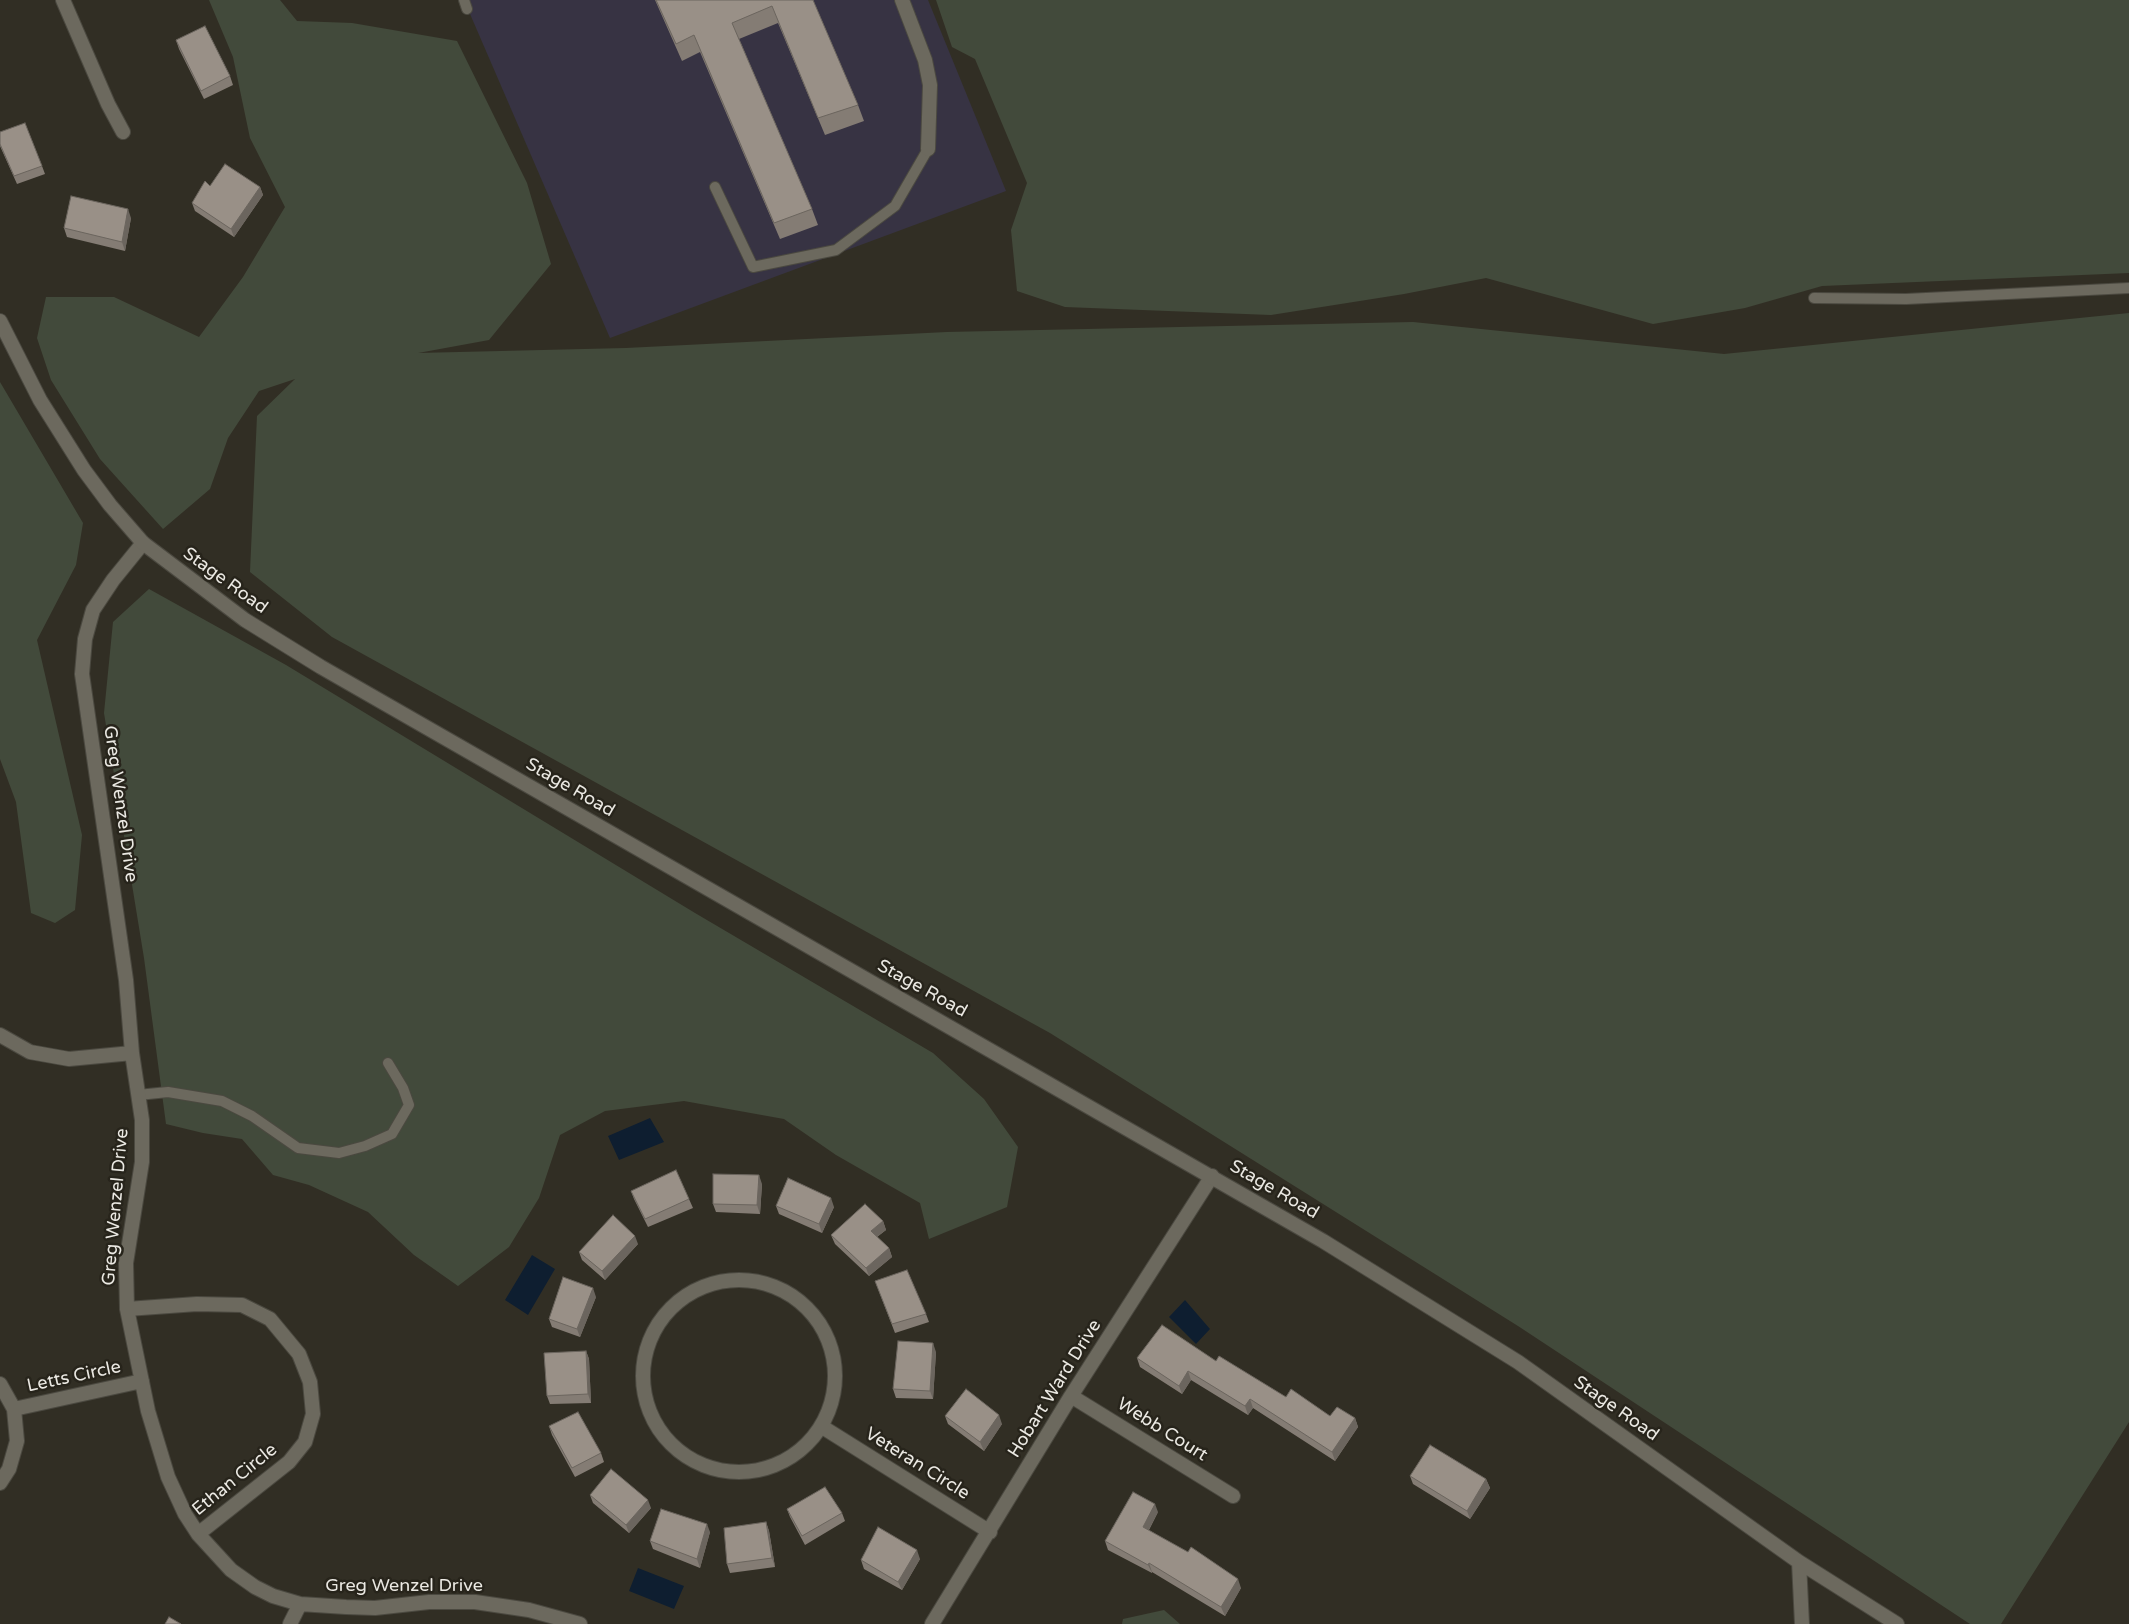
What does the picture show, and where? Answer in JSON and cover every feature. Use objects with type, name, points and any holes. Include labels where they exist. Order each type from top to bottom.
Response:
[{"type":"street","points":[[63,0],[108,104],[123,132]]},
{"type":"street","points":[[902,0],[925,60],[930,85],[928,149]]},
{"type":"street","name":"Stage Road","points":[[0,321],[40,400],[84,470],[110,505],[143,543],[245,620],[321,667],[1323,1241],[1518,1362],[1799,1562],[1897,1624]]},
{"type":"street","name":"Greg Wenzel Drive","points":[[143,543],[113,580],[93,610],[85,639],[82,674],[126,980],[132,1053],[142,1120],[142,1162],[126,1263],[127,1308],[148,1411],[168,1477],[185,1514],[198,1534],[231,1570],[255,1587],[273,1596],[300,1604],[375,1608],[429,1602],[475,1602],[529,1610],[580,1624]]},
{"type":"street","points":[[0,1035],[30,1052],[69,1058],[132,1053]]},
{"type":"street","name":"Hobart Ward Drive","points":[[932,1624],[990,1532],[1071,1396],[1212,1176]]},
{"type":"street","points":[[743,1279],[770,1285],[788,1293],[805,1307],[830,1343],[837,1368],[837,1388],[832,1412],[824,1428],[796,1451],[772,1465],[752,1470],[712,1469],[693,1460],[672,1444],[655,1421],[642,1394],[642,1360],[649,1340],[663,1318],[686,1295],[710,1283],[743,1279]]},
{"type":"street","name":"Ethan Circle","points":[[127,1308],[197,1304],[242,1305],[270,1318],[299,1354],[310,1382],[313,1414],[306,1442],[289,1462],[198,1534]]},
{"type":"street","name":"Letts Circle","points":[[14,1409],[142,1381]]},
{"type":"street","name":"Letts Circle","points":[[0,1384],[14,1409],[17,1441],[9,1470],[0,1483]]},
{"type":"street","name":"Webb Court","points":[[1071,1396],[1233,1496]]},
{"type":"street","name":"Veteran Circle","points":[[824,1428],[990,1532]]},
{"type":"street","points":[[1799,1562],[1802,1624]]},
{"type":"street","points":[[290,1624],[300,1604]]},
{"type":"lane","points":[[715,187],[753,267],[836,250],[895,206],[928,149]]},
{"type":"lane","points":[[1814,298],[1906,299],[2129,288]]},
{"type":"lane","points":[[138,1095],[168,1092],[222,1101],[252,1116],[298,1148],[339,1153],[365,1146],[392,1134],[409,1105],[403,1088],[388,1063]]},
{"type":"shaded area","points":[[464,0],[928,0],[1006,191],[610,338]]},
{"type":"green space","points":[[209,0],[280,0],[297,21],[352,23],[457,41],[527,183],[551,264],[489,340],[418,353],[626,348],[947,332],[1413,322],[1724,354],[2129,313],[2129,1422],[2001,1624],[1970,1624],[1518,1326],[1050,1033],[332,637],[250,572],[257,416],[295,379],[259,391],[228,438],[210,489],[163,529],[100,459],[51,380],[37,338],[46,297],[114,297],[199,337],[243,277],[285,207],[250,138],[233,57]]},
{"type":"green space","points":[[936,0],[2129,0],[2129,273],[1822,286],[1745,308],[1653,324],[1486,278],[1404,294],[1271,315],[1065,307],[1017,291],[1011,230],[1027,183],[975,59],[952,47]]},
{"type":"green space","points":[[0,382],[83,523],[76,565],[37,640],[82,835],[75,910],[55,923],[31,913],[16,802],[0,759]]},
{"type":"green space","points":[[149,589],[286,665],[695,913],[933,1053],[984,1099],[1018,1147],[1007,1207],[929,1239],[920,1203],[836,1155],[784,1119],[684,1101],[605,1111],[560,1135],[539,1198],[509,1247],[458,1286],[414,1255],[368,1212],[309,1185],[273,1175],[242,1139],[203,1133],[166,1124],[144,958],[104,713],[113,622]]},
{"type":"green space","points":[[1164,1610],[1180,1624],[1122,1624],[1123,1619]]},
{"type":"water","points":[[650,1118],[664,1142],[619,1160],[608,1136]]},
{"type":"water","points":[[532,1255],[555,1269],[528,1315],[505,1300]]},
{"type":"water","points":[[1185,1300],[1210,1329],[1196,1344],[1169,1317]]},
{"type":"water","points":[[638,1568],[684,1586],[674,1609],[629,1591]]},
{"type":"building","points":[[656,0],[813,0],[858,105],[818,118],[772,6],[732,23],[812,209],[774,223],[694,35],[676,44]]},
{"type":"building","points":[[205,26],[230,76],[201,91],[176,40]]},
{"type":"building","points":[[25,123],[42,166],[14,176],[0,144],[0,132]]},
{"type":"building","points":[[225,164],[260,187],[231,229],[192,203],[205,181],[210,186]]},
{"type":"building","points":[[71,196],[128,209],[122,242],[64,228]]},
{"type":"building","points":[[676,1170],[689,1199],[645,1219],[631,1191]]},
{"type":"building","points":[[713,1174],[759,1175],[757,1205],[713,1204]]},
{"type":"building","points":[[788,1178],[831,1198],[819,1224],[776,1206]]},
{"type":"building","points":[[865,1204],[883,1221],[871,1231],[889,1248],[866,1268],[831,1235]]},
{"type":"building","points":[[613,1215],[635,1236],[602,1271],[579,1252]]},
{"type":"building","points":[[907,1270],[926,1314],[892,1324],[875,1281]]},
{"type":"building","points":[[563,1277],[593,1288],[577,1329],[549,1319]]},
{"type":"building","points":[[1162,1325],[1216,1361],[1219,1356],[1286,1397],[1291,1389],[1330,1416],[1337,1407],[1355,1418],[1332,1452],[1250,1399],[1245,1406],[1188,1371],[1179,1386],[1137,1358]]},
{"type":"building","points":[[898,1341],[933,1343],[930,1391],[893,1389]]},
{"type":"building","points":[[586,1351],[588,1394],[547,1396],[544,1353]]},
{"type":"building","points":[[966,1389],[999,1415],[980,1442],[945,1416]]},
{"type":"building","points":[[578,1412],[601,1453],[572,1468],[549,1426]]},
{"type":"building","points":[[1430,1445],[1486,1479],[1467,1511],[1410,1476]]},
{"type":"building","points":[[611,1469],[648,1500],[626,1525],[590,1495]]},
{"type":"building","points":[[825,1487],[842,1513],[802,1536],[787,1509]]},
{"type":"building","points":[[1133,1492],[1155,1504],[1143,1527],[1188,1552],[1191,1547],[1238,1579],[1221,1607],[1149,1563],[1148,1565],[1105,1541]]},
{"type":"building","points":[[661,1509],[707,1524],[697,1559],[650,1541]]},
{"type":"building","points":[[766,1522],[772,1558],[727,1564],[724,1528]]},
{"type":"building","points":[[878,1527],[917,1550],[898,1582],[861,1560]]},
{"type":"building","points":[[169,1617],[181,1624],[165,1624]]}]
